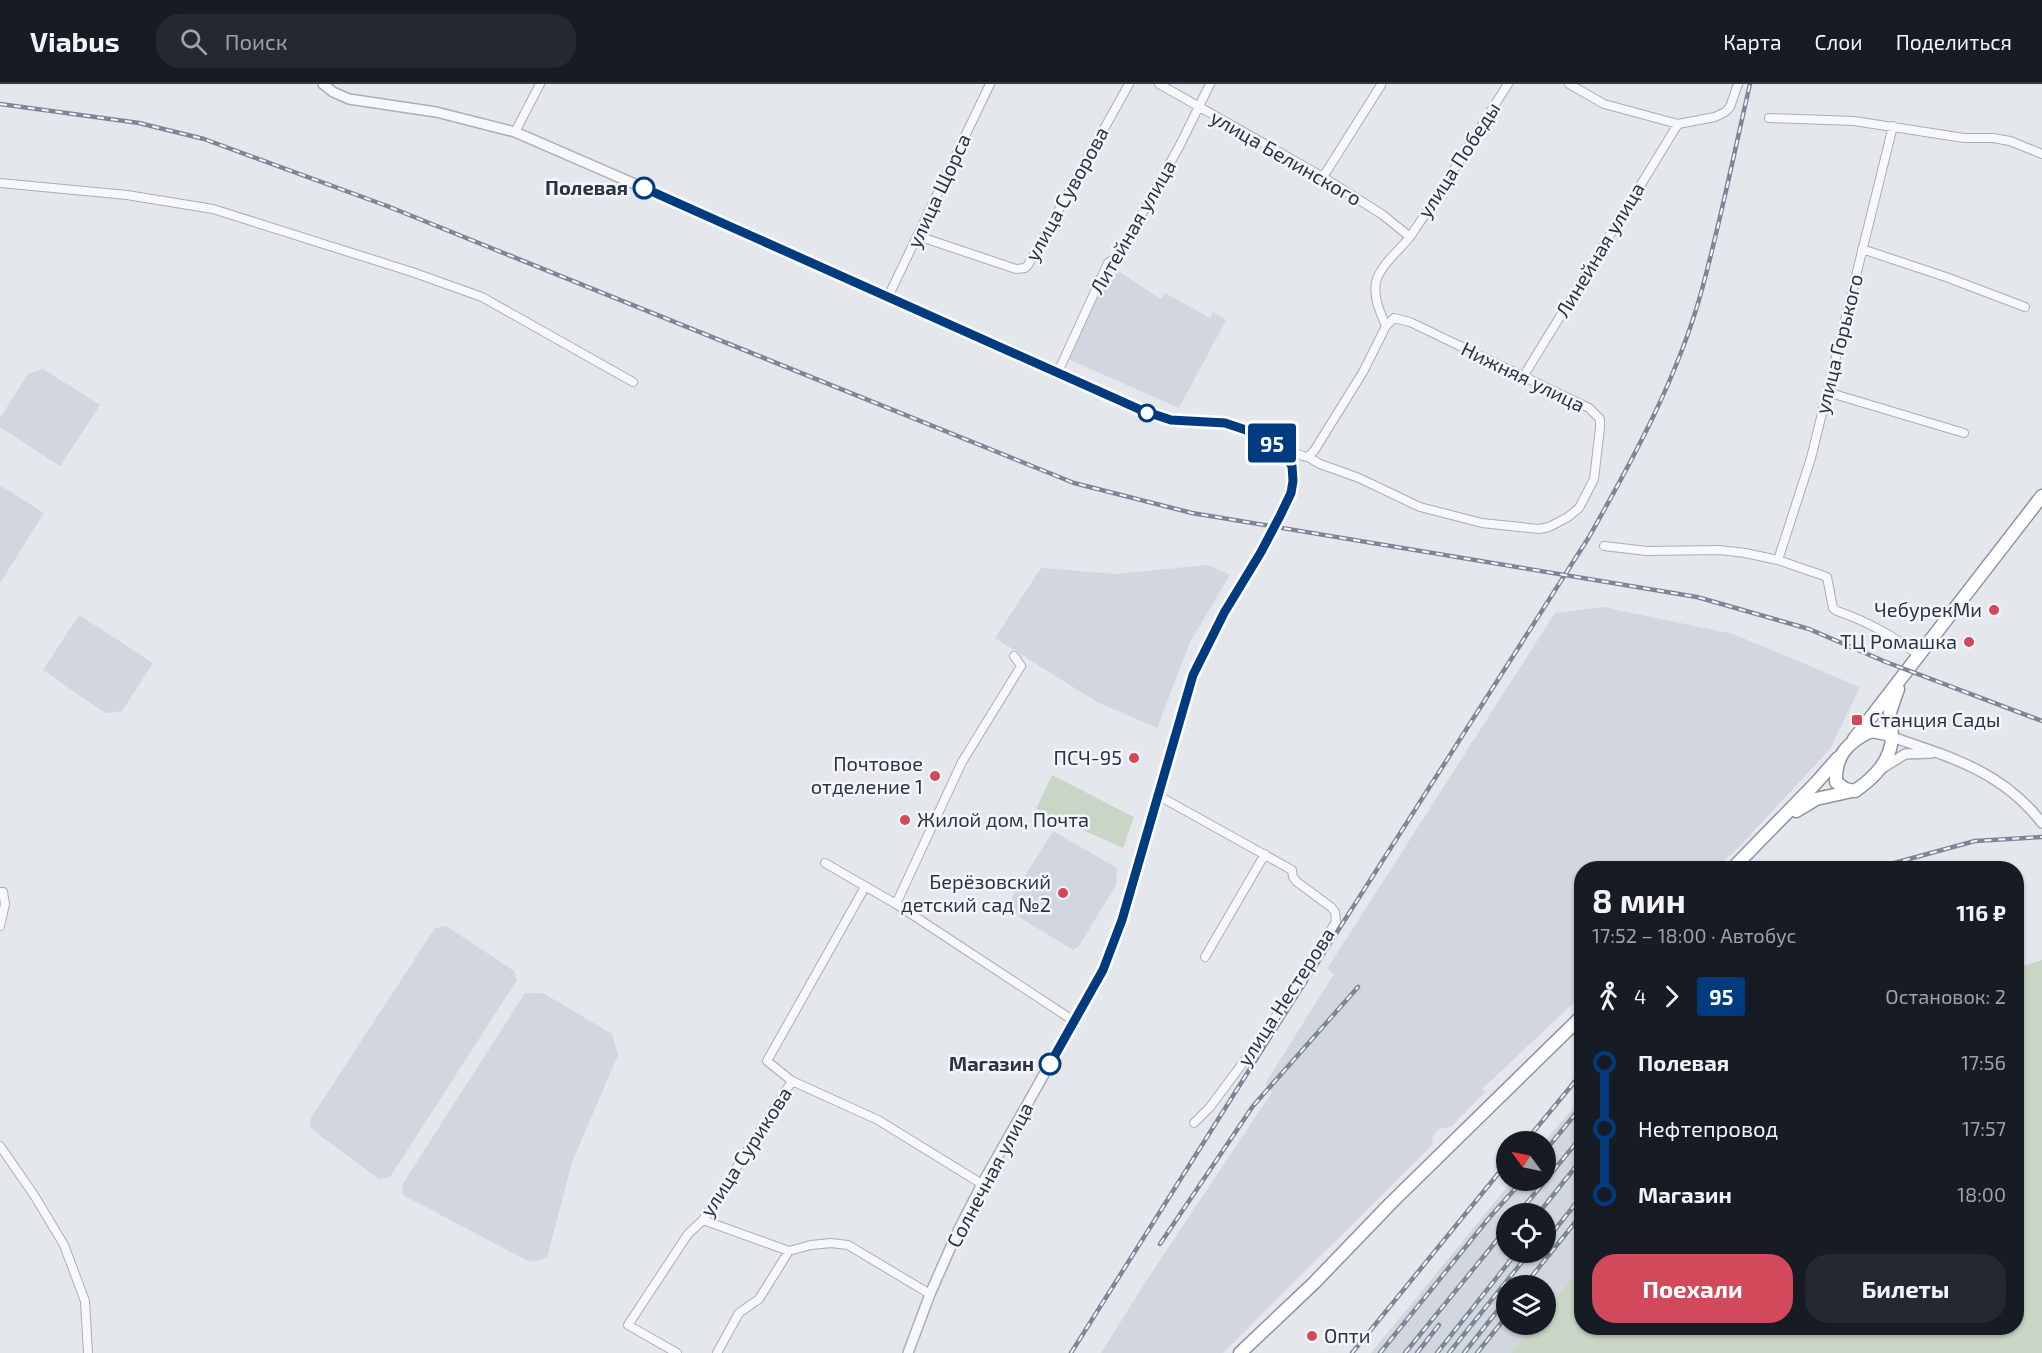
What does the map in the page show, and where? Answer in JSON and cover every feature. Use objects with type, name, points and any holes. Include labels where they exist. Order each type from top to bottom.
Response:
[{"type":"highway","points":[[1740,861],[1854,739],[2042,496]]},
{"type":"highway","points":[[1767,834],[1796,811],[1816,799],[1855,791],[1880,770],[1892,747],[1890,712],[1903,677]]},
{"type":"highway","points":[[1854,739],[1871,731],[1892,736]]},
{"type":"highway","points":[[1843,752],[1836,772],[1836,782],[1845,789],[1855,791]]},
{"type":"highway","points":[[1240,1353],[1314,1283],[1391,1203],[1574,1024]]},
{"type":"street","points":[[323,84],[333,92],[349,99],[436,112],[515,132],[1157,417],[1185,422],[1225,423],[1308,457],[1363,372],[1386,326]]},
{"type":"street","points":[[515,132],[540,84]]},
{"type":"street","name":"улица Щорса","points":[[888,297],[990,84]]},
{"type":"street","name":"улица Суворова","points":[[918,236],[1016,269],[1025,268],[1029,265],[1129,84]]},
{"type":"street","name":"улица Белинского","points":[[1159,84],[1323,177],[1383,215],[1410,237]]},
{"type":"street","name":"Литейная улица","points":[[1058,372],[1108,263],[1119,255],[1210,84]]},
{"type":"street","name":"улица Победы","points":[[1386,326],[1376,298],[1376,283],[1383,268],[1410,237],[1508,84]]},
{"type":"street","points":[[1569,84],[1604,104],[1678,124],[1715,117],[1725,112],[1730,107],[1738,84]]},
{"type":"street","points":[[1323,177],[1381,85]]},
{"type":"street","points":[[1769,118],[1854,121],[1964,138],[1993,138],[2010,141],[2042,154]]},
{"type":"street","name":"Линейная улица","points":[[1523,377],[1678,124]]},
{"type":"street","name":"улица Горького","points":[[1778,560],[1811,458],[1893,126]]},
{"type":"street","points":[[0,183],[127,195],[213,209],[412,272],[482,297],[633,382]]},
{"type":"street","points":[[1862,249],[1946,277],[2025,308]]},
{"type":"street","name":"Нижняя улица","points":[[1308,457],[1420,507],[1482,523],[1539,529],[1549,527],[1579,508],[1594,479],[1600,419],[1589,408],[1410,322],[1394,318],[1386,326]]},
{"type":"street","points":[[1827,392],[1964,433]]},
{"type":"street","name":"Солнечная улица","points":[[908,1353],[930,1294],[956,1235],[982,1184],[1103,970],[1122,920],[1193,675],[1212,635],[1261,552],[1291,493],[1292,466],[1271,443]]},
{"type":"street","points":[[1604,546],[1647,551],[1719,550],[1778,560],[1827,577],[1833,608],[1867,622],[1920,656]]},
{"type":"street","points":[[896,904],[962,762],[1021,666],[1014,656]]},
{"type":"street","points":[[1892,736],[1986,772],[2013,791],[2042,823]]},
{"type":"street","points":[[1880,770],[1905,754],[1940,753]]},
{"type":"street","name":"улица Нестерова","points":[[1159,796],[1292,870],[1297,882],[1335,912],[1336,922],[1266,1032],[1210,1107],[1194,1123]]},
{"type":"street","points":[[1205,957],[1265,854]]},
{"type":"street","points":[[825,863],[896,904],[1074,1021]]},
{"type":"street","name":"улица Сурикова","points":[[677,1353],[628,1325],[688,1234],[703,1220],[792,1081],[767,1061],[865,887]]},
{"type":"street","points":[[0,892],[3,892],[5,904],[0,926]]},
{"type":"street","points":[[792,1081],[878,1120],[982,1184]]},
{"type":"street","points":[[0,1146],[34,1195],[64,1245],[85,1301],[88,1353]]},
{"type":"street","points":[[703,1220],[789,1251],[811,1245],[831,1243],[848,1245],[930,1294]]},
{"type":"street","points":[[717,1353],[740,1313],[759,1299],[789,1251]]},
{"type":"shaded area","points":[[1110,266],[1161,299],[1165,293],[1210,318],[1213,312],[1226,320],[1179,408],[1068,359]]},
{"type":"shaded area","points":[[43,369],[100,405],[60,466],[0,427],[0,418],[28,374]]},
{"type":"shaded area","points":[[0,485],[44,513],[0,583]]},
{"type":"shaded area","points":[[1208,565],[1230,575],[1190,642],[1157,728],[1097,702],[995,638],[1041,568],[1114,574]]},
{"type":"shaded area","points":[[1603,607],[1733,634],[1860,687],[1830,749],[1724,861],[1574,861],[1574,1003],[1482,1089],[1485,1092],[1451,1127],[1439,1129],[1433,1136],[1431,1146],[1223,1353],[1101,1353],[1272,1092],[1265,1084],[1334,974],[1327,969],[1555,613]]},
{"type":"shaded area","points":[[79,615],[153,663],[122,711],[105,713],[43,670]]},
{"type":"shaded area","name":"Берёзовский детский сад №2","points":[[1053,831],[1117,868],[1116,885],[1079,946],[1073,950],[1019,917],[1010,900]]},
{"type":"shaded area","points":[[446,926],[514,971],[517,980],[390,1177],[379,1179],[310,1128],[311,1118],[435,928]]},
{"type":"shaded area","points":[[525,993],[543,993],[612,1034],[618,1055],[572,1162],[547,1258],[530,1262],[403,1195],[402,1185]]},
{"type":"shaded area","points":[[1574,1107],[1574,1276],[1556,1298],[1556,1275],[1496,1275],[1496,1335],[1526,1335],[1511,1353],[1371,1353],[1504,1191],[1556,1191],[1556,1131],[1554,1131]]},
{"type":"green space","points":[[1052,775],[1134,817],[1123,848],[1036,809]]},
{"type":"green space","points":[[2042,960],[2042,1353],[1511,1353],[1526,1335],[1556,1335],[1556,1298],[1574,1276],[1574,1335],[2024,1335],[2024,966]]},
{"type":"railway","points":[[1071,1353],[1589,537],[1622,478],[1667,387],[1691,325],[1714,241],[1750,84]]},
{"type":"railway","points":[[0,104],[139,123],[204,139],[387,206],[1074,483],[1192,513],[1697,597],[1809,629],[1886,662],[2042,721]]},
{"type":"railway","points":[[1902,861],[1975,841],[2042,837]]},
{"type":"railway","points":[[1160,1244],[1253,1106],[1358,987]]},
{"type":"railway","points":[[1534,1131],[1574,1082]]},
{"type":"railway","points":[[1556,1138],[1574,1116]]},
{"type":"railway","points":[[1527,1203],[1574,1146]]},
{"type":"railway","points":[[1547,1203],[1574,1169]]},
{"type":"railway","points":[[1352,1353],[1496,1176]]},
{"type":"railway","points":[[1380,1353],[1513,1191]]},
{"type":"railway","points":[[1556,1228],[1574,1206]]},
{"type":"railway","points":[[1533,1275],[1574,1224]]},
{"type":"railway","points":[[1405,1353],[1496,1241]]},
{"type":"railway","points":[[1437,1353],[1508,1263]]},
{"type":"railway","points":[[1449,1353],[1521,1263]]},
{"type":"railway","points":[[1464,1353],[1496,1313]]},
{"type":"railway","points":[[1417,1353],[1439,1325]]},
{"type":"railway","points":[[1477,1353],[1496,1329]]},
{"type":"bus line","name":"95","points":[[644,188],[1157,417],[1185,422],[1225,423],[1246,430],[1279,449],[1292,466],[1291,493],[1261,552],[1212,635],[1193,675],[1122,920],[1103,970],[1050,1064]]},
{"type":"place","name":"Полевая","points":[[644,188]]},
{"type":"place","name":"ЧебурекМи","points":[[1994,610]]},
{"type":"place","name":"ТЦ Ромашка","points":[[1969,642]]},
{"type":"place","name":"Станция Сады","points":[[1857,720]]},
{"type":"place","name":"ПСЧ-95","points":[[1134,758]]},
{"type":"place","name":"Почтовое отделение 1","points":[[935,776]]},
{"type":"place","name":"Жилой дом, Почта","points":[[905,820]]},
{"type":"place","name":"Берёзовский детский сад №2","points":[[1063,893]]},
{"type":"place","name":"Магазин","points":[[1050,1064]]},
{"type":"place","name":"Опти","points":[[1312,1336]]}]
